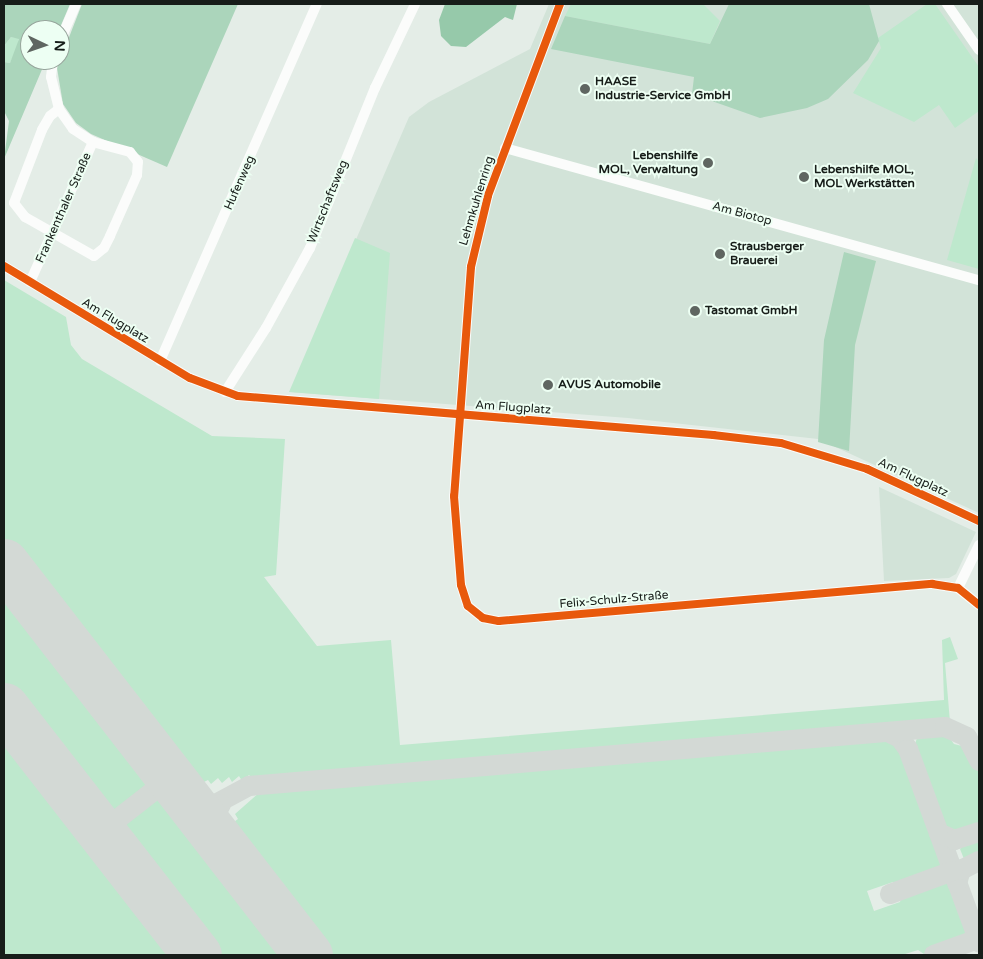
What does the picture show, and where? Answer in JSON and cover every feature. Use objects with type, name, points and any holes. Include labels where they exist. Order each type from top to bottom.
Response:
[{"type":"street","points":[[69,20],[76,4]]},
{"type":"street","name":"Hufenweg","points":[[160,361],[317,4]]},
{"type":"street","name":"Wirtschaftsweg","points":[[225,392],[310,248],[375,88],[415,4]]},
{"type":"street","name":"Lehmkuhlenring","points":[[459,415],[474,247],[505,148],[560,4]]},
{"type":"street","points":[[947,4],[979,50]]},
{"type":"street","name":"Frankenthaler Straße","points":[[30,282],[93,142],[73,129],[59,109],[51,78],[52,70]]},
{"type":"street","points":[[59,109],[50,116],[42,130],[14,203],[25,217],[52,234],[94,256],[104,248],[110,236],[137,175],[138,162],[130,152],[93,142]]},
{"type":"street","name":"Am Biotop","points":[[505,148],[979,280]]},
{"type":"street","name":"Am Flugplatz","points":[[4,266],[160,361],[190,378],[225,392],[260,400],[712,434],[781,443],[867,469],[979,521]]},
{"type":"street","name":"Felix-Schulz-Straße","points":[[459,415],[454,496],[461,585],[470,609],[488,620],[932,584],[958,588]]},
{"type":"street","points":[[979,545],[958,588],[979,605]]},
{"type":"shaded area","points":[[4,4],[70,4],[63,20],[20,20],[20,70],[42,70],[4,159],[9,121],[4,111],[4,62],[10,63],[19,39],[11,37],[4,46]]},
{"type":"shaded area","points":[[82,4],[238,4],[167,167],[91,134],[76,123],[63,104],[57,70],[70,70],[70,35]]},
{"type":"shaded area","points":[[445,4],[517,4],[513,20],[505,17],[466,47],[451,46],[441,36],[439,20]]},
{"type":"shaded area","points":[[549,4],[979,4],[979,513],[818,439],[628,418],[290,392],[409,117],[429,102],[530,49]]},
{"type":"shaded area","points":[[571,4],[703,4],[720,21],[710,44],[565,16]]},
{"type":"shaded area","points":[[729,4],[869,4],[879,41],[868,60],[828,99],[807,108],[760,118],[692,94],[694,77],[551,49],[565,16],[710,44]]},
{"type":"shaded area","points":[[927,4],[935,4],[979,67],[979,111],[955,128],[939,105],[914,122],[853,93],[881,48],[878,38]]},
{"type":"shaded area","points":[[11,37],[19,38],[18,46],[10,63],[4,62],[4,46]]},
{"type":"shaded area","points":[[976,158],[979,162],[979,269],[947,260]]},
{"type":"shaded area","points":[[355,238],[390,253],[379,399],[289,392]]},
{"type":"shaded area","points":[[844,252],[876,261],[855,345],[849,451],[818,442],[824,340]]},
{"type":"shaded area","points":[[4,280],[66,317],[71,345],[82,359],[212,436],[285,439],[276,575],[264,577],[317,646],[391,640],[400,745],[944,700],[942,640],[950,637],[958,659],[945,663],[950,722],[254,780],[249,775],[242,781],[239,776],[232,782],[229,777],[222,783],[218,778],[211,784],[208,780],[204,782],[194,776],[191,779],[4,538]]},
{"type":"shaded area","points":[[879,487],[976,532],[956,574],[949,578],[884,581]]},
{"type":"shaded area","points":[[4,589],[289,955],[4,955]]},
{"type":"shaded area","points":[[940,732],[941,736],[948,736],[954,744],[970,748],[979,774],[979,826],[960,833],[950,832],[943,826],[914,747],[918,735]]},
{"type":"shaded area","points":[[883,738],[894,742],[903,751],[944,865],[940,871],[899,886],[893,882],[867,891],[874,911],[900,902],[902,895],[943,879],[950,882],[969,933],[965,939],[924,954],[918,950],[902,955],[327,955],[231,831],[235,828],[231,824],[238,819],[235,814],[261,791]]},
{"type":"shaded area","points":[[979,838],[979,856],[964,859],[960,849],[964,844]]},
{"type":"taxiway","points":[[187,799],[194,805],[208,808],[249,786],[945,727],[967,737],[979,761]]},
{"type":"taxiway","points":[[888,732],[900,738],[908,749],[979,942]]},
{"type":"taxiway","points":[[101,832],[170,778]]},
{"type":"taxiway","points":[[217,838],[213,820],[221,804]]},
{"type":"taxiway","points":[[939,833],[954,840],[979,832]]},
{"type":"taxiway","points":[[957,883],[961,870],[979,861]]},
{"type":"taxiway","points":[[890,894],[953,871]]},
{"type":"taxiway","points":[[934,955],[978,939]]},
{"type":"runway","points":[[4,563],[308,955]]},
{"type":"runway","points":[[4,707],[197,955]]},
{"type":"cycle path","points":[[560,4],[488,196],[471,267],[454,496],[461,585],[468,606],[483,618],[499,621],[932,584],[958,588],[979,605]]},
{"type":"cycle path","points":[[4,266],[190,378],[238,396],[713,435],[781,443],[867,469],[979,521]]},
{"type":"place","name":"HAASE Industrie-Service GmbH","points":[[585,89]]},
{"type":"place","name":"Lebenshilfe MOL, Verwaltung","points":[[708,163]]},
{"type":"place","name":"Lebenshilfe MOL, MOL Werkstätten","points":[[804,177]]},
{"type":"place","name":"Strausberger Brauerei","points":[[720,254]]},
{"type":"place","name":"Tastomat GmbH","points":[[695,311]]},
{"type":"place","name":"AVUS Automobile","points":[[548,385]]}]
